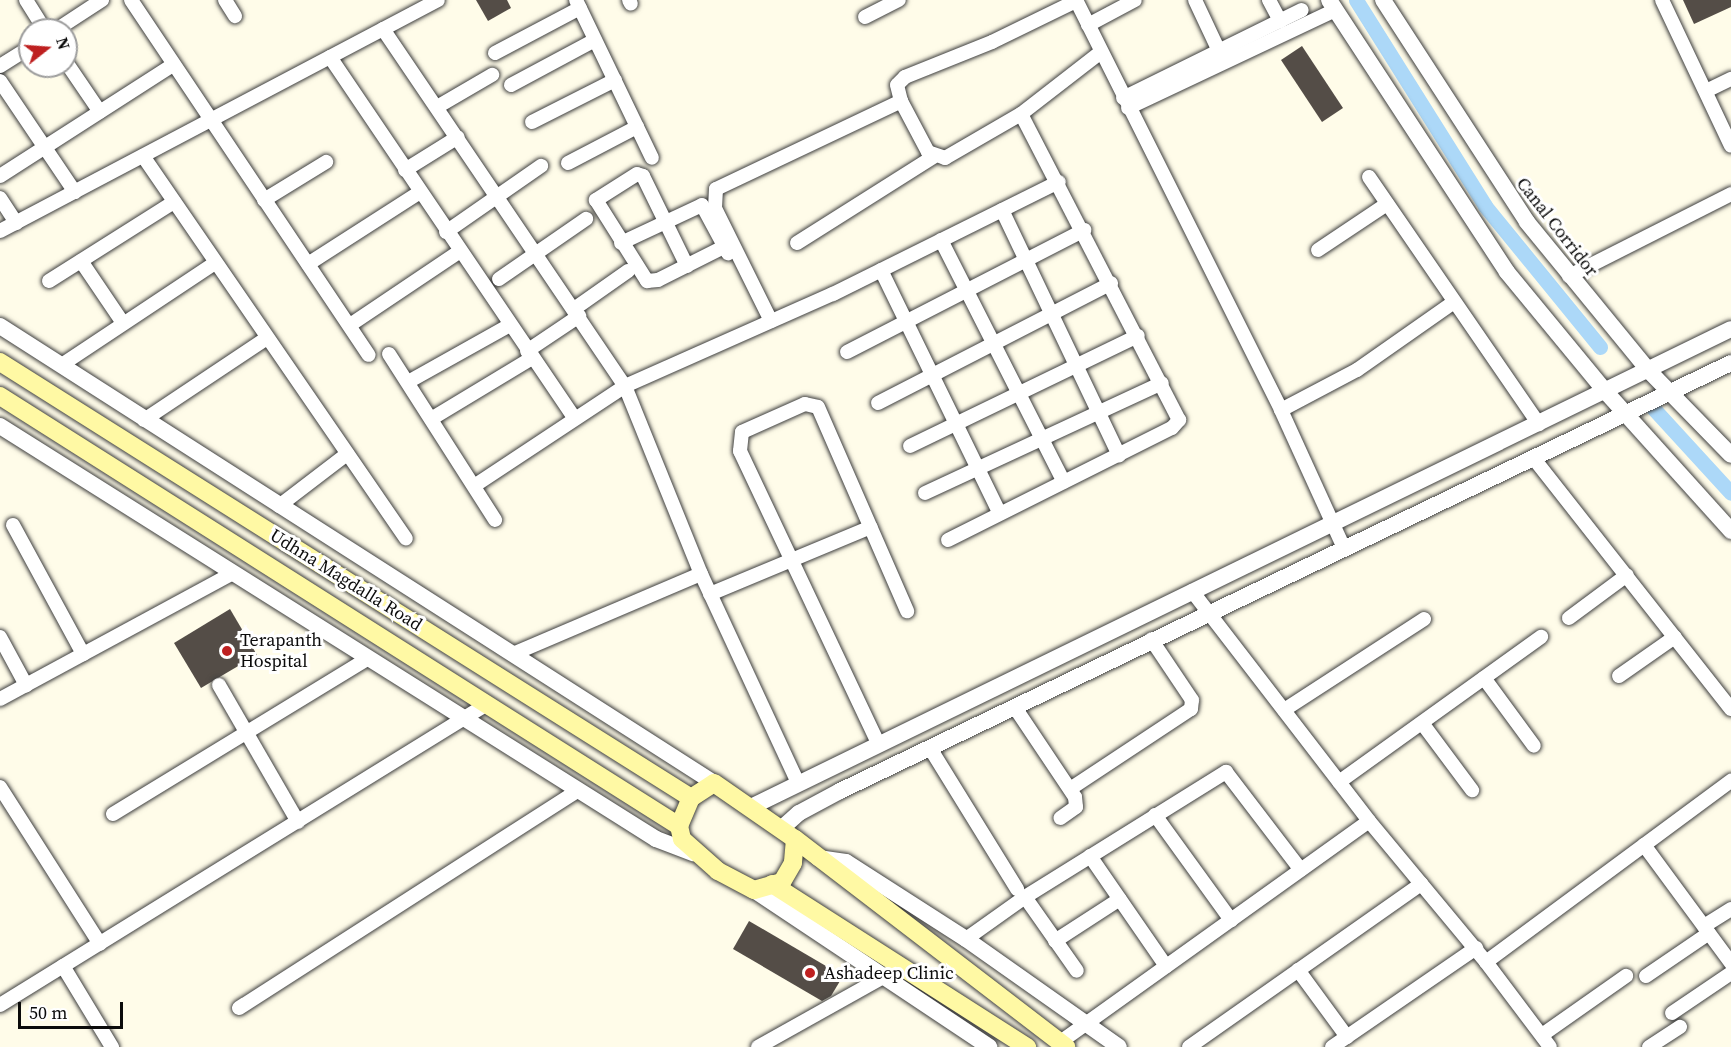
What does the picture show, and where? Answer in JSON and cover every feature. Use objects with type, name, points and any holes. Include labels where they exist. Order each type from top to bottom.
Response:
[{"type":"main road","name":"Udhna Magdalla Road","points":[[0,362],[691,798]]},
{"type":"main road","name":"Udhna Magdalla Road","points":[[0,396],[679,826]]},
{"type":"main road","points":[[788,834],[788,875],[754,890],[693,853],[679,826],[691,798],[714,783],[788,834],[1062,1045]]},
{"type":"main road","points":[[772,884],[905,965],[1026,1047]]},
{"type":"street","points":[[26,0],[37,18]]},
{"type":"street","points":[[74,18],[102,0]]},
{"type":"street","points":[[132,0],[209,121],[369,355]]},
{"type":"street","points":[[225,0],[235,16]]},
{"type":"street","points":[[0,231],[438,0]]},
{"type":"street","points":[[865,17],[899,0]]},
{"type":"street","points":[[933,157],[901,101],[897,85],[904,77],[992,42],[1076,0],[1281,410],[1344,548]]},
{"type":"street","points":[[1088,25],[1135,0]]},
{"type":"street","points":[[1195,0],[1219,51]]},
{"type":"street","points":[[1269,0],[1280,21]]},
{"type":"street","name":"Canal Corridor","points":[[1383,0],[1498,182],[1569,276],[1649,371],[1673,393],[1731,455]]},
{"type":"street","points":[[1662,0],[1731,147]]},
{"type":"street","points":[[495,52],[578,4],[652,158]]},
{"type":"street","points":[[1126,103],[1332,5],[1472,224],[1606,392],[1731,531]]},
{"type":"street","points":[[1126,103],[1219,51],[1302,10]]},
{"type":"street","points":[[383,29],[625,386],[701,574],[796,781]]},
{"type":"street","points":[[511,85],[595,40]]},
{"type":"street","points":[[797,243],[933,157],[945,158],[1021,114],[1101,52]]},
{"type":"street","points":[[0,66],[18,55]]},
{"type":"street","points":[[330,57],[446,232],[574,417]]},
{"type":"street","points":[[0,176],[173,64]]},
{"type":"street","points":[[437,107],[492,75]]},
{"type":"street","points":[[77,78],[100,112]]},
{"type":"street","points":[[1706,91],[1731,79]]},
{"type":"street","points":[[532,122],[615,80]]},
{"type":"street","points":[[0,81],[75,192]]},
{"type":"street","points":[[769,323],[715,207],[716,189],[901,101]]},
{"type":"street","points":[[948,540],[1176,425],[1179,415],[1059,182],[1021,114]]},
{"type":"street","points":[[568,164],[637,127]]},
{"type":"street","points":[[405,170],[458,137]]},
{"type":"street","points":[[143,156],[406,538]]},
{"type":"street","points":[[264,200],[326,162]]},
{"type":"street","points":[[446,232],[541,166]]},
{"type":"street","points":[[687,266],[643,176],[637,174],[596,200],[647,281],[687,266],[724,247]]},
{"type":"street","points":[[1369,177],[1539,424]]},
{"type":"street","points":[[474,486],[574,417],[625,386],[769,323],[1059,182]]},
{"type":"street","points":[[308,264],[420,192]]},
{"type":"street","points":[[1569,276],[1731,194]]},
{"type":"street","points":[[0,198],[16,223]]},
{"type":"street","points":[[49,280],[174,202]]},
{"type":"street","points":[[1318,250],[1387,204]]},
{"type":"street","points":[[621,243],[702,205],[769,323]]},
{"type":"street","points":[[1002,210],[1119,455]]},
{"type":"street","points":[[499,279],[586,219]]},
{"type":"street","points":[[847,352],[1084,231]]},
{"type":"street","points":[[941,240],[1064,482]]},
{"type":"street","points":[[350,325],[460,251]]},
{"type":"street","points":[[81,261],[123,323]]},
{"type":"street","points":[[63,364],[215,263]]},
{"type":"street","points":[[881,270],[1000,514]]},
{"type":"street","points":[[431,419],[530,355],[576,312],[628,271]]},
{"type":"street","points":[[878,404],[1111,283]]},
{"type":"street","points":[[1281,410],[1357,370],[1454,302]]},
{"type":"street","points":[[408,382],[510,325]]},
{"type":"street","points":[[0,326],[63,364],[144,420],[714,783]]},
{"type":"street","points":[[751,807],[796,781],[1331,522],[1606,392],[1731,329]]},
{"type":"street","points":[[910,446],[1138,336]]},
{"type":"street","points":[[144,420],[267,338]]},
{"type":"street","points":[[390,354],[495,520]]},
{"type":"street","points":[[788,834],[819,802],[1016,709],[1151,639],[1535,460],[1731,363]]},
{"type":"street","points":[[925,493],[1162,382]]},
{"type":"street","points":[[878,743],[791,559],[739,441],[742,432],[805,404],[818,407],[907,611]]},
{"type":"street","points":[[0,426],[656,839],[693,853]]},
{"type":"street","points":[[279,506],[347,454]]},
{"type":"street","points":[[1535,460],[1731,709]]},
{"type":"street","points":[[13,525],[83,654]]},
{"type":"street","points":[[710,594],[871,528]]},
{"type":"street","points":[[0,699],[233,573]]},
{"type":"street","points":[[513,654],[701,574]]},
{"type":"street","points":[[1569,618],[1627,575]]},
{"type":"street","points":[[1192,591],[1369,821],[1476,948],[1546,1041],[1626,976]]},
{"type":"street","points":[[1284,710],[1424,619]]},
{"type":"street","points":[[0,637],[26,685]]},
{"type":"street","points":[[1339,782],[1541,637]]},
{"type":"street","points":[[1619,676],[1675,637]]},
{"type":"street","points":[[1070,789],[1191,709],[1192,700],[1151,639]]},
{"type":"street","points":[[113,814],[369,658]]},
{"type":"street","points":[[1484,678],[1534,746]]},
{"type":"street","points":[[219,685],[298,822]]},
{"type":"street","points":[[0,1005],[487,704]]},
{"type":"street","points":[[1016,709],[1070,789],[1076,807],[1060,818]]},
{"type":"street","points":[[1422,723],[1472,790]]},
{"type":"street","points":[[930,748],[1021,893],[1077,971]]},
{"type":"street","points":[[966,939],[1021,893],[1090,856],[1226,772],[1300,870]]},
{"type":"street","points":[[1486,962],[1731,781]]},
{"type":"street","points":[[0,787],[100,944]]},
{"type":"street","points":[[239,1008],[579,790]]},
{"type":"street","points":[[1155,815],[1231,920]]},
{"type":"street","points":[[1062,1045],[1085,1024],[1369,821]]},
{"type":"street","points":[[1644,845],[1731,963]]},
{"type":"street","points":[[1090,856],[1166,966]]},
{"type":"street","points":[[817,858],[846,862],[966,939],[1119,1047]]},
{"type":"street","points":[[1189,1047],[1421,884]]},
{"type":"street","points":[[754,890],[989,1047]]},
{"type":"street","points":[[1055,941],[1120,898]]},
{"type":"street","points":[[1646,976],[1731,909]]},
{"type":"street","points":[[1332,1047],[1476,948]]},
{"type":"street","points":[[758,1047],[905,965]]},
{"type":"street","points":[[63,966],[112,1047]]},
{"type":"street","points":[[1298,970],[1347,1037]]},
{"type":"street","points":[[1672,1013],[1731,973]]},
{"type":"street","points":[[1649,1047],[1680,1027]]},
{"type":"building","points":[[476,0],[507,0],[511,8],[488,21]]},
{"type":"building","points":[[1683,0],[1731,0],[1731,7],[1694,24]]},
{"type":"building","points":[[1302,46],[1343,108],[1322,122],[1281,60]]},
{"type":"building","points":[[230,609],[257,655],[201,688],[174,643]]},
{"type":"building","points":[[749,921],[843,976],[831,996],[822,1001],[733,949]]},
{"type":"waterway","points":[[1356,0],[1485,206],[1600,347]]},
{"type":"waterway","points":[[1653,408],[1731,493]]},
{"type":"place","name":"Terapanth Hospital","points":[[227,651]]},
{"type":"place","name":"Ashadeep Clinic","points":[[810,973]]}]
